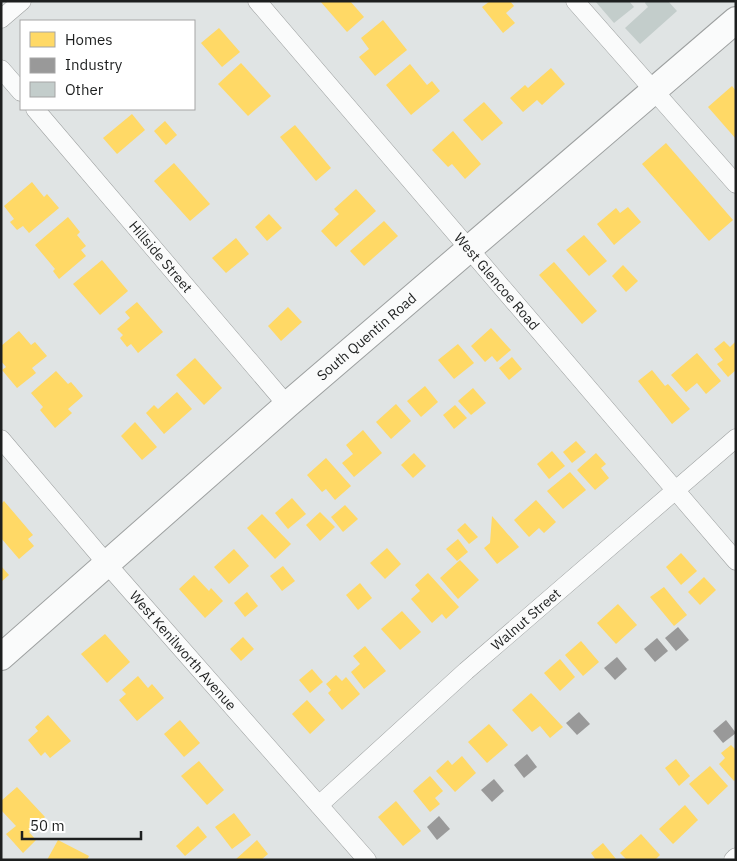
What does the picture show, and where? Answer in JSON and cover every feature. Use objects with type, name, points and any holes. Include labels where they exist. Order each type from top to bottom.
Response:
[{"type":"main road","name":"South Quentin Road","points":[[1,657],[287,405],[736,20]]},
{"type":"street","points":[[1,19],[22,1]]},
{"type":"street","name":"West Glencoe Road","points":[[257,1],[674,491],[736,561]]},
{"type":"street","points":[[575,1],[736,184]]},
{"type":"street","points":[[1,69],[20,91]]},
{"type":"street","name":"Hillside Street","points":[[36,110],[287,405]]},
{"type":"street","name":"Walnut Street","points":[[319,804],[466,671],[736,438]]},
{"type":"street","name":"West Kenilworth Avenue","points":[[1,439],[107,564],[367,860]]},
{"type":"street","points":[[733,860],[736,857]]},
{"type":"building: Homes","points":[[320,1],[350,1],[364,17],[347,32]]},
{"type":"building: Homes","points":[[490,1],[510,1],[514,6],[506,13],[515,23],[503,33],[482,7]]},
{"type":"building: Homes","points":[[383,20],[407,50],[375,76],[359,57],[369,49],[361,38]]},
{"type":"building: Homes","points":[[219,28],[240,52],[222,67],[201,43]]},
{"type":"building: Homes","points":[[241,63],[271,96],[248,116],[218,84]]},
{"type":"building: Homes","points":[[410,64],[427,85],[432,81],[440,91],[411,115],[386,85]]},
{"type":"building: Homes","points":[[551,68],[565,84],[542,105],[537,100],[523,112],[510,98],[525,85],[528,88]]},
{"type":"building: Homes","points":[[732,86],[736,91],[736,139],[708,107]]},
{"type":"building: Homes","points":[[484,102],[503,123],[482,141],[463,120]]},
{"type":"building: Homes","points":[[132,114],[145,130],[117,154],[103,138]]},
{"type":"building: Homes","points":[[165,121],[177,135],[166,145],[154,131]]},
{"type":"building: Homes","points":[[295,125],[331,168],[316,181],[280,137]]},
{"type":"building: Homes","points":[[453,131],[481,164],[465,179],[452,164],[448,167],[432,150]]},
{"type":"building: Homes","points":[[666,143],[733,220],[709,241],[642,164]]},
{"type":"building: Homes","points":[[174,163],[210,204],[190,221],[154,181]]},
{"type":"building: Homes","points":[[32,182],[44,197],[47,194],[59,208],[29,233],[23,226],[17,230],[10,222],[14,219],[4,206]]},
{"type":"building: Homes","points":[[356,189],[376,211],[336,247],[321,231],[339,214],[334,209]]},
{"type":"building: Homes","points":[[628,207],[641,222],[614,245],[597,224],[616,208],[620,213]]},
{"type":"building: Homes","points":[[269,214],[282,228],[267,241],[255,227]]},
{"type":"building: Homes","points":[[68,217],[80,232],[77,235],[86,246],[81,250],[86,256],[59,279],[53,271],[55,269],[35,245]]},
{"type":"building: Homes","points":[[384,221],[398,236],[364,266],[350,251]]},
{"type":"building: Homes","points":[[584,235],[607,261],[589,276],[566,250]]},
{"type":"building: Homes","points":[[236,238],[249,254],[226,273],[212,258]]},
{"type":"building: Homes","points":[[102,260],[128,291],[100,315],[73,284]]},
{"type":"building: Homes","points":[[554,262],[597,311],[582,324],[539,275]]},
{"type":"building: Homes","points":[[623,265],[638,281],[626,292],[612,276]]},
{"type":"building: Homes","points":[[137,302],[163,332],[138,353],[131,344],[127,347],[120,338],[123,335],[117,329],[130,318],[125,312]]},
{"type":"building: Homes","points":[[288,307],[302,322],[281,341],[268,326]]},
{"type":"building: Homes","points":[[491,328],[511,350],[497,362],[492,356],[485,362],[471,346]]},
{"type":"building: Homes","points":[[19,331],[31,345],[35,342],[47,356],[32,368],[36,373],[17,388],[2,370],[6,367],[1,361],[1,346]]},
{"type":"building: Homes","points":[[724,341],[730,347],[736,341],[736,370],[728,377],[717,364],[723,360],[714,349]]},
{"type":"building: Homes","points":[[458,344],[474,363],[454,379],[438,360]]},
{"type":"building: Homes","points":[[697,353],[721,381],[706,394],[697,383],[686,392],[671,375]]},
{"type":"building: Homes","points":[[512,357],[522,369],[509,380],[499,368]]},
{"type":"building: Homes","points":[[195,358],[222,388],[204,405],[176,375]]},
{"type":"building: Homes","points":[[652,370],[665,386],[668,384],[690,409],[672,424],[638,381]]},
{"type":"building: Homes","points":[[56,371],[68,384],[71,382],[83,396],[68,409],[72,413],[55,428],[40,410],[43,407],[31,393]]},
{"type":"building: Homes","points":[[425,386],[438,402],[421,417],[407,401]]},
{"type":"building: Homes","points":[[473,388],[486,403],[471,415],[458,401]]},
{"type":"building: Homes","points":[[177,392],[192,409],[164,434],[146,413],[154,405],[158,409]]},
{"type":"building: Homes","points":[[396,404],[411,421],[391,439],[376,422]]},
{"type":"building: Homes","points":[[455,405],[467,418],[454,429],[443,415]]},
{"type":"building: Homes","points":[[135,422],[157,447],[142,460],[121,436]]},
{"type":"building: Homes","points":[[363,430],[382,453],[354,477],[342,463],[353,454],[346,445]]},
{"type":"building: Homes","points":[[576,441],[586,452],[572,463],[563,452]]},
{"type":"building: Homes","points":[[552,451],[565,466],[549,479],[537,464]]},
{"type":"building: Homes","points":[[414,453],[426,466],[413,478],[401,465]]},
{"type":"building: Homes","points":[[596,453],[606,464],[601,468],[609,478],[595,490],[577,470]]},
{"type":"building: Homes","points":[[326,458],[351,486],[335,500],[326,489],[322,492],[307,475]]},
{"type":"building: Homes","points":[[570,472],[586,490],[563,509],[547,491]]},
{"type":"building: Homes","points":[[292,498],[306,514],[288,529],[275,513]]},
{"type":"building: Homes","points":[[536,500],[556,522],[544,533],[539,528],[529,537],[514,520]]},
{"type":"building: Homes","points":[[4,501],[33,535],[28,539],[34,546],[19,559],[1,538],[1,504]]},
{"type":"building: Homes","points":[[345,505],[358,519],[343,532],[331,517]]},
{"type":"building: Homes","points":[[320,512],[335,527],[320,541],[306,525]]},
{"type":"building: Homes","points":[[262,514],[291,544],[275,559],[247,528]]},
{"type":"building: Homes","points":[[492,516],[519,547],[497,564],[484,548],[490,543]]},
{"type":"building: Homes","points":[[465,523],[478,537],[469,544],[457,530]]},
{"type":"building: Homes","points":[[458,539],[468,552],[457,561],[446,549]]},
{"type":"building: Homes","points":[[387,548],[401,564],[385,579],[370,563]]},
{"type":"building: Homes","points":[[234,549],[249,566],[229,584],[214,567]]},
{"type":"building: Homes","points":[[681,553],[697,571],[681,585],[666,567]]},
{"type":"building: Homes","points":[[460,560],[479,580],[458,599],[440,578]]},
{"type":"building: Homes","points":[[1,566],[9,575],[1,582]]},
{"type":"building: Homes","points":[[283,566],[295,581],[282,591],[270,576]]},
{"type":"building: Homes","points":[[428,573],[459,607],[446,619],[442,614],[432,623],[411,599],[420,591],[415,585]]},
{"type":"building: Homes","points":[[194,575],[209,591],[211,588],[223,601],[205,618],[179,589]]},
{"type":"building: Homes","points":[[704,577],[716,590],[700,605],[688,592]]},
{"type":"building: Homes","points":[[360,583],[372,598],[358,610],[346,595]]},
{"type":"building: Homes","points":[[664,587],[687,615],[674,626],[650,597]]},
{"type":"building: Homes","points":[[247,592],[258,606],[245,617],[234,603]]},
{"type":"building: Homes","points":[[618,604],[637,625],[616,644],[597,623]]},
{"type":"building: Homes","points":[[402,611],[421,632],[400,650],[381,629]]},
{"type":"building: Homes","points":[[105,634],[130,662],[107,683],[81,654]]},
{"type":"building: Homes","points":[[243,637],[254,649],[241,661],[230,649]]},
{"type":"building: Homes","points":[[581,641],[599,662],[583,676],[565,655]]},
{"type":"building: Homes","points":[[365,646],[386,671],[364,689],[351,672],[360,664],[353,656]]},
{"type":"building: Homes","points":[[560,659],[575,677],[560,691],[544,673]]},
{"type":"building: Homes","points":[[312,669],[323,682],[310,693],[299,680]]},
{"type":"building: Homes","points":[[336,675],[342,681],[346,677],[360,694],[342,710],[328,693],[331,690],[326,684]]},
{"type":"building: Homes","points":[[138,676],[148,688],[152,684],[164,698],[137,721],[119,700],[126,694],[122,690]]},
{"type":"building: Homes","points":[[531,693],[563,727],[550,738],[540,726],[532,732],[512,710]]},
{"type":"building: Homes","points":[[307,700],[325,720],[310,734],[292,714]]},
{"type":"building: Homes","points":[[48,715],[71,741],[50,758],[45,752],[41,756],[28,740],[38,731],[35,727]]},
{"type":"building: Homes","points":[[180,720],[200,743],[184,757],[164,734]]},
{"type":"building: Homes","points":[[489,724],[508,745],[487,763],[468,742]]},
{"type":"building: Homes","points":[[731,745],[736,750],[736,779],[734,781],[719,764],[725,758],[721,753]]},
{"type":"building: Homes","points":[[462,756],[476,773],[455,792],[436,771],[448,760],[452,765]]},
{"type":"building: Homes","points":[[676,759],[690,776],[679,786],[665,768]]},
{"type":"building: Homes","points":[[199,761],[224,790],[207,805],[181,776]]},
{"type":"building: Homes","points":[[710,766],[728,786],[708,805],[689,784]]},
{"type":"building: Homes","points":[[430,776],[443,791],[435,798],[440,804],[430,812],[413,791]]},
{"type":"building: Homes","points":[[17,787],[45,817],[29,832],[36,840],[23,853],[6,834],[16,826],[1,810],[1,801]]},
{"type":"building: Homes","points":[[396,801],[421,831],[403,846],[378,817]]},
{"type":"building: Homes","points":[[685,805],[698,820],[673,844],[659,829]]},
{"type":"building: Homes","points":[[234,813],[251,835],[232,849],[215,827]]},
{"type":"building: Homes","points":[[198,826],[207,837],[185,856],[176,846]]},
{"type":"building: Homes","points":[[641,834],[660,855],[655,860],[627,860],[620,853]]},
{"type":"building: Homes","points":[[58,840],[89,856],[87,860],[47,860]]},
{"type":"building: Homes","points":[[257,840],[268,854],[261,860],[235,860]]},
{"type":"building: Homes","points":[[603,843],[615,860],[596,860],[591,853]]},
{"type":"building: Industry","points":[[678,627],[689,640],[676,651],[665,638]]},
{"type":"building: Industry","points":[[657,638],[668,651],[655,662],[644,649]]},
{"type":"building: Industry","points":[[617,657],[627,669],[615,680],[604,668]]},
{"type":"building: Industry","points":[[579,712],[590,724],[577,735],[566,723]]},
{"type":"building: Industry","points":[[726,720],[736,733],[723,743],[713,731]]},
{"type":"building: Industry","points":[[527,754],[537,767],[524,778],[514,765]]},
{"type":"building: Industry","points":[[494,779],[504,791],[492,802],[481,790]]},
{"type":"building: Industry","points":[[439,816],[450,829],[437,840],[427,827]]},
{"type":"building: Other","points":[[595,1],[629,1],[634,7],[614,23]]},
{"type":"building: Other","points":[[646,1],[668,1],[677,11],[640,44],[625,28],[648,7],[645,3]]}]
